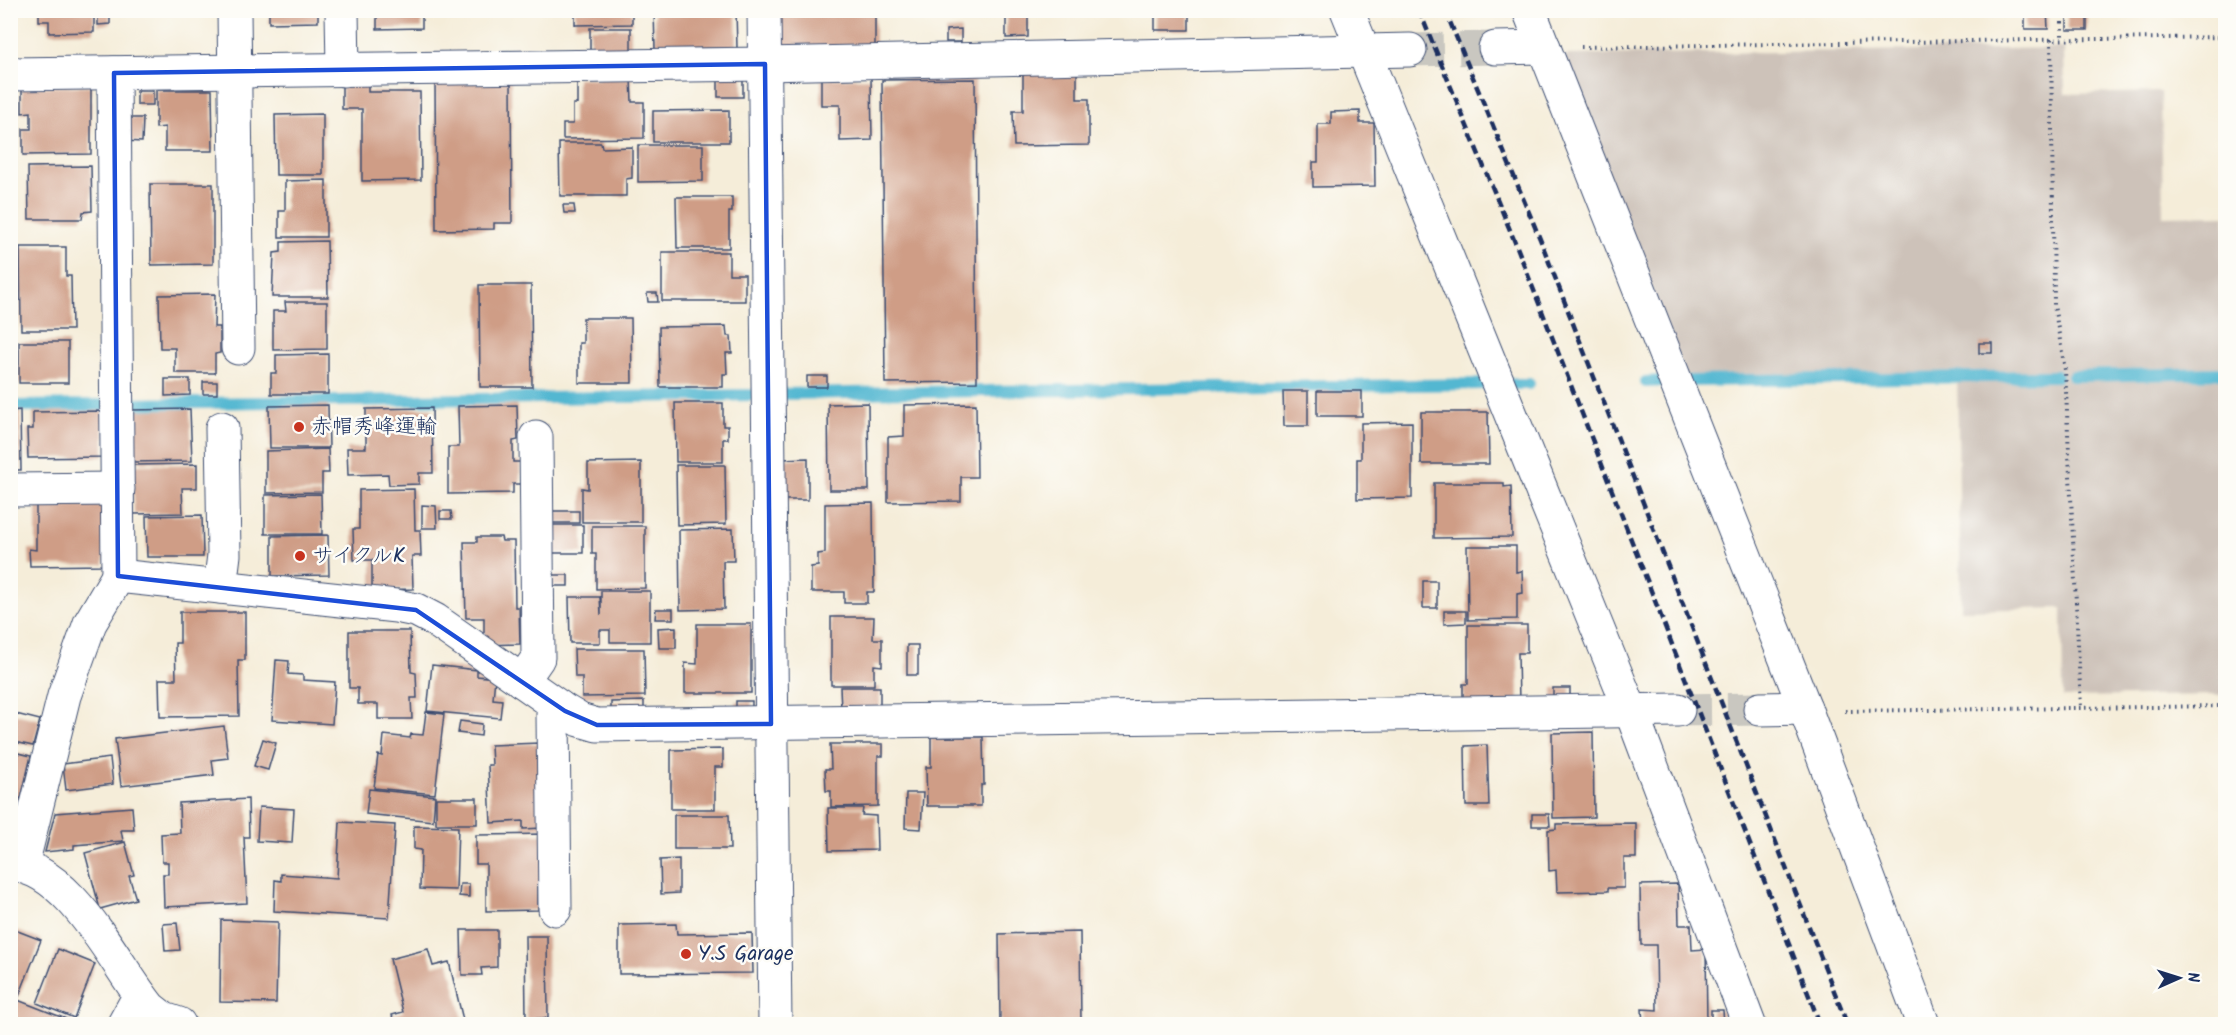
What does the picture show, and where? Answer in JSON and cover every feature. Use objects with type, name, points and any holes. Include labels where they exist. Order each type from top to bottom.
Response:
[{"type":"street","points":[[234,10],[238,348]]},
{"type":"street","points":[[342,10],[343,70]]},
{"type":"street","points":[[764,10],[775,1024]]},
{"type":"street","points":[[1347,10],[1631,711],[1749,1024]]},
{"type":"street","points":[[1529,10],[1805,708],[1923,1024]]},
{"type":"street","points":[[1495,48],[1544,47]]},
{"type":"street","points":[[10,74],[765,64],[1410,50]]},
{"type":"street","points":[[114,73],[118,576],[90,623],[64,696],[16,865],[48,878],[73,901],[102,938],[140,995],[157,1014],[179,1024]]},
{"type":"street","points":[[220,586],[224,555],[222,428]]},
{"type":"street","points":[[522,681],[538,658],[536,437]]},
{"type":"street","points":[[10,489],[118,489]]},
{"type":"street","points":[[118,576],[416,610],[435,620],[558,707],[580,720],[597,725],[1678,710]]},
{"type":"street","points":[[555,909],[553,714],[558,707]]},
{"type":"street","points":[[1760,709],[1805,708]]},
{"type":"street","points":[[124,1024],[140,995]]},
{"type":"path","points":[[2062,10],[2062,39]]},
{"type":"path","points":[[1544,47],[2226,37]]},
{"type":"path","points":[[2051,39],[2055,305],[2065,370],[2081,708]]},
{"type":"path","points":[[1805,708],[1852,712],[2226,706]]},
{"type":"highlighted area","points":[[765,64],[771,724],[597,725],[565,711],[416,610],[118,576],[114,73]]},
{"type":"shaded area","points":[[2064,48],[2065,94],[2161,92],[2163,216],[2225,215],[2225,695],[2063,697],[2062,608],[1961,610],[1957,372],[1686,376],[1562,62],[1567,55]]},
{"type":"building","points":[[39,10],[94,10],[94,32],[49,33],[49,21],[39,21]]},
{"type":"building","points":[[98,10],[110,10],[110,24],[98,25]]},
{"type":"building","points":[[269,10],[318,10],[318,22],[269,23]]},
{"type":"building","points":[[377,10],[422,10],[422,28],[377,29]]},
{"type":"building","points":[[575,10],[632,10],[632,24],[575,25]]},
{"type":"building","points":[[654,10],[736,10],[737,48],[655,49]]},
{"type":"building","points":[[815,10],[875,10],[875,49],[778,50],[777,15],[815,15]]},
{"type":"building","points":[[909,10],[969,10],[970,15],[909,16]]},
{"type":"building","points":[[1006,10],[1028,10],[1028,37],[1006,38]]},
{"type":"building","points":[[1155,10],[1189,10],[1189,30],[1155,30]]},
{"type":"building","points":[[2025,10],[2047,10],[2048,29],[2025,29]]},
{"type":"building","points":[[2067,14],[2087,14],[2087,30],[2067,30]]},
{"type":"building","points":[[590,28],[631,28],[631,54],[590,54]]},
{"type":"building","points":[[961,29],[961,42],[946,42],[946,30]]},
{"type":"building","points":[[1023,70],[1077,70],[1077,99],[1089,99],[1089,145],[1014,146],[1013,111],[1023,111]]},
{"type":"building","points":[[743,72],[743,97],[718,97],[718,73]]},
{"type":"building","points":[[577,78],[631,78],[632,102],[644,102],[644,138],[563,139],[563,124],[573,124],[573,104],[577,104]]},
{"type":"building","points":[[871,78],[872,140],[840,141],[840,105],[821,105],[821,79]]},
{"type":"building","points":[[975,79],[977,382],[885,383],[882,80]]},
{"type":"building","points":[[511,80],[512,223],[494,223],[494,229],[436,230],[435,81]]},
{"type":"building","points":[[342,83],[368,83],[368,92],[420,92],[421,180],[362,181],[362,109],[342,109]]},
{"type":"building","points":[[91,86],[91,154],[23,155],[23,129],[31,129],[31,112],[22,113],[22,87]]},
{"type":"building","points":[[156,90],[212,90],[213,151],[165,151],[165,127],[156,128]]},
{"type":"building","points":[[137,91],[153,91],[153,105],[137,105]]},
{"type":"building","points":[[729,110],[729,142],[653,142],[653,111]]},
{"type":"building","points":[[1360,111],[1360,123],[1374,123],[1375,186],[1313,187],[1313,162],[1318,162],[1318,124],[1331,124],[1331,112]]},
{"type":"building","points":[[323,114],[323,175],[276,175],[275,115]]},
{"type":"building","points":[[124,118],[143,118],[142,142],[125,141]]},
{"type":"building","points":[[559,143],[601,143],[602,148],[632,147],[632,178],[626,179],[626,196],[560,196]]},
{"type":"building","points":[[638,145],[703,145],[703,181],[638,182]]},
{"type":"building","points":[[91,166],[92,211],[83,212],[82,219],[29,219],[28,167]]},
{"type":"building","points":[[326,180],[326,237],[279,237],[279,211],[285,211],[285,181]]},
{"type":"building","points":[[150,184],[213,184],[213,264],[151,265]]},
{"type":"building","points":[[676,197],[732,197],[732,212],[729,212],[729,248],[677,248]]},
{"type":"building","points":[[563,205],[574,205],[575,213],[564,213]]},
{"type":"building","points":[[327,241],[328,297],[272,297],[274,253],[281,252],[281,242]]},
{"type":"building","points":[[20,247],[66,247],[66,276],[71,276],[72,330],[21,330]]},
{"type":"building","points":[[662,252],[729,252],[729,274],[745,274],[745,301],[662,301]]},
{"type":"building","points":[[479,285],[531,285],[532,387],[480,387]]},
{"type":"building","points":[[647,293],[657,293],[658,302],[648,302]]},
{"type":"building","points":[[215,294],[214,327],[220,327],[220,353],[215,354],[215,373],[175,373],[175,348],[160,348],[159,295]]},
{"type":"building","points":[[285,302],[327,302],[327,349],[273,350],[273,311],[286,311]]},
{"type":"building","points":[[583,318],[631,318],[632,383],[579,383],[579,343],[583,343]]},
{"type":"building","points":[[726,326],[727,336],[731,336],[732,353],[726,353],[727,374],[723,374],[723,387],[660,387],[659,327]]},
{"type":"building","points":[[19,342],[68,342],[68,383],[19,383]]},
{"type":"building","points":[[1979,343],[1992,343],[1992,353],[1979,353]]},
{"type":"building","points":[[328,354],[328,394],[271,394],[271,373],[276,373],[276,355]]},
{"type":"building","points":[[807,376],[827,376],[827,387],[807,387]]},
{"type":"building","points":[[165,379],[190,379],[190,395],[165,396]]},
{"type":"building","points":[[203,382],[217,382],[217,394],[203,394]]},
{"type":"building","points":[[1283,391],[1308,391],[1308,426],[1284,426]]},
{"type":"building","points":[[1317,391],[1362,391],[1362,416],[1317,416]]},
{"type":"building","points":[[675,403],[723,403],[723,426],[728,426],[728,439],[723,439],[723,462],[676,462]]},
{"type":"building","points":[[868,403],[869,490],[829,490],[828,404]]},
{"type":"building","points":[[976,404],[977,477],[961,477],[961,501],[888,502],[888,437],[904,436],[904,405]]},
{"type":"building","points":[[328,405],[329,448],[270,448],[269,406]]},
{"type":"building","points":[[517,405],[518,440],[513,441],[513,462],[520,462],[520,484],[513,484],[513,493],[448,494],[448,447],[459,447],[458,406]]},
{"type":"building","points":[[432,408],[433,473],[419,473],[419,484],[389,485],[388,474],[348,475],[347,448],[366,448],[366,409]]},
{"type":"building","points":[[190,409],[192,461],[133,462],[132,410]]},
{"type":"building","points":[[20,410],[21,470],[10,470],[10,411]]},
{"type":"building","points":[[104,411],[104,457],[28,458],[27,429],[33,429],[33,412]]},
{"type":"building","points":[[1421,412],[1488,412],[1489,464],[1421,464]]},
{"type":"building","points":[[1412,422],[1412,498],[1357,499],[1357,459],[1361,459],[1361,423]]},
{"type":"building","points":[[328,449],[329,473],[322,473],[322,492],[266,493],[266,451]]},
{"type":"building","points":[[808,458],[808,500],[782,500],[782,459]]},
{"type":"building","points":[[641,462],[641,522],[582,522],[582,488],[588,489],[588,463]]},
{"type":"building","points":[[197,464],[197,488],[182,488],[183,513],[134,514],[133,465]]},
{"type":"building","points":[[676,465],[725,465],[726,524],[677,525]]},
{"type":"building","points":[[1434,483],[1504,483],[1504,487],[1511,486],[1512,537],[1434,538]]},
{"type":"building","points":[[414,489],[415,530],[420,530],[421,556],[412,556],[413,589],[372,590],[372,560],[354,560],[353,529],[359,529],[359,490]]},
{"type":"building","points":[[321,494],[322,534],[265,534],[265,495]]},
{"type":"building","points":[[873,503],[874,592],[867,592],[867,603],[844,603],[844,592],[811,592],[811,567],[818,566],[818,554],[825,553],[825,504]]},
{"type":"building","points":[[104,505],[104,565],[30,566],[29,549],[36,550],[36,506]]},
{"type":"building","points":[[422,505],[436,506],[437,528],[422,528]]},
{"type":"building","points":[[440,511],[451,511],[452,519],[440,519]]},
{"type":"building","points":[[552,511],[579,511],[579,523],[553,523]]},
{"type":"building","points":[[202,515],[203,557],[147,557],[146,516]]},
{"type":"building","points":[[552,525],[583,525],[583,553],[552,553]]},
{"type":"building","points":[[592,526],[645,526],[645,588],[596,589],[596,554],[592,554]]},
{"type":"building","points":[[733,529],[734,561],[723,561],[724,609],[680,610],[679,530]]},
{"type":"building","points":[[328,535],[329,575],[272,576],[272,536]]},
{"type":"building","points":[[477,537],[501,537],[502,541],[514,541],[515,607],[519,607],[520,644],[484,645],[484,618],[466,618],[464,542],[477,542]]},
{"type":"building","points":[[1467,546],[1516,546],[1516,572],[1522,571],[1523,593],[1517,594],[1517,619],[1468,620]]},
{"type":"building","points":[[552,575],[568,575],[568,586],[553,586]]},
{"type":"building","points":[[1423,581],[1437,581],[1437,608],[1423,608]]},
{"type":"building","points":[[601,591],[650,591],[650,642],[610,642],[610,630],[600,630],[600,643],[570,643],[569,597],[600,597],[601,615]]},
{"type":"building","points":[[656,609],[673,609],[673,619],[655,619]]},
{"type":"building","points":[[1444,611],[1466,611],[1466,623],[1444,624]]},
{"type":"building","points":[[180,612],[245,612],[245,660],[238,660],[239,716],[160,717],[159,679],[176,679],[175,643],[180,643]]},
{"type":"building","points":[[831,617],[874,617],[873,639],[882,639],[882,666],[874,665],[874,685],[831,685]]},
{"type":"building","points":[[697,624],[751,624],[751,693],[685,693],[685,663],[697,664]]},
{"type":"building","points":[[1468,625],[1527,625],[1527,653],[1518,653],[1519,704],[1463,704],[1463,684],[1468,684]]},
{"type":"building","points":[[676,627],[676,648],[659,648],[658,628]]},
{"type":"building","points":[[349,631],[410,631],[411,672],[416,673],[417,698],[411,698],[412,719],[378,719],[378,704],[358,704],[358,688],[349,688]]},
{"type":"building","points":[[907,645],[918,645],[918,675],[907,675]]},
{"type":"building","points":[[574,649],[644,649],[645,696],[582,697],[582,677],[575,677]]},
{"type":"building","points":[[276,660],[289,661],[288,674],[303,675],[303,680],[335,682],[332,724],[272,720]]},
{"type":"building","points":[[432,665],[477,670],[477,676],[495,678],[493,699],[502,700],[500,718],[427,711]]},
{"type":"building","points":[[840,687],[880,687],[880,708],[841,709]]},
{"type":"building","points":[[1553,688],[1570,688],[1570,703],[1553,703]]},
{"type":"building","points":[[644,701],[644,716],[611,717],[611,702]]},
{"type":"building","points":[[736,701],[752,701],[752,713],[736,713]]},
{"type":"building","points":[[426,712],[444,714],[435,794],[374,788],[378,755],[382,756],[384,735],[410,738],[411,734],[423,735]]},
{"type":"building","points":[[12,713],[40,720],[33,746],[10,741]]},
{"type":"building","points":[[460,721],[482,724],[481,736],[458,733]]},
{"type":"building","points":[[224,726],[228,758],[212,760],[214,775],[121,786],[115,739]]},
{"type":"building","points":[[1593,732],[1594,817],[1553,818],[1552,733]]},
{"type":"building","points":[[931,737],[983,737],[984,785],[981,785],[981,806],[927,806],[926,767],[931,767]]},
{"type":"building","points":[[263,739],[276,743],[268,770],[254,766]]},
{"type":"building","points":[[539,743],[543,828],[523,829],[523,821],[491,823],[488,765],[492,765],[491,745]]},
{"type":"building","points":[[830,744],[883,744],[883,756],[878,756],[878,806],[831,807],[831,791],[826,791],[825,769],[831,769]]},
{"type":"building","points":[[1487,745],[1489,806],[1466,806],[1465,746]]},
{"type":"building","points":[[723,749],[723,767],[715,767],[715,809],[671,809],[671,750]]},
{"type":"building","points":[[10,751],[31,756],[21,799],[17,797],[11,820]]},
{"type":"building","points":[[110,758],[113,784],[66,790],[63,764]]},
{"type":"building","points":[[369,789],[435,796],[433,821],[366,814]]},
{"type":"building","points":[[906,793],[923,793],[921,829],[905,828]]},
{"type":"building","points":[[436,798],[477,798],[477,824],[436,824]]},
{"type":"building","points":[[248,799],[249,837],[244,837],[247,903],[164,907],[163,874],[168,874],[168,862],[162,862],[161,834],[180,833],[179,803]]},
{"type":"building","points":[[132,807],[134,830],[121,830],[123,841],[74,845],[74,849],[45,852],[55,813]]},
{"type":"building","points":[[259,807],[294,809],[292,843],[257,841]]},
{"type":"building","points":[[828,808],[863,808],[862,815],[876,816],[877,850],[829,851]]},
{"type":"building","points":[[1532,814],[1549,814],[1550,826],[1532,826]]},
{"type":"building","points":[[674,815],[729,815],[730,849],[674,849]]},
{"type":"building","points":[[340,822],[395,825],[389,918],[274,911],[275,880],[281,881],[281,874],[337,878]]},
{"type":"building","points":[[1636,823],[1636,858],[1624,858],[1624,888],[1608,888],[1608,891],[1557,892],[1556,870],[1549,871],[1548,830],[1556,829],[1556,824]]},
{"type":"building","points":[[414,826],[458,827],[456,890],[420,889],[421,850],[414,849]]},
{"type":"building","points":[[544,834],[545,885],[538,885],[538,910],[486,911],[486,864],[476,864],[476,835]]},
{"type":"building","points":[[125,842],[134,875],[129,876],[136,899],[100,909],[85,853]]},
{"type":"building","points":[[679,859],[679,893],[661,894],[660,860]]},
{"type":"building","points":[[460,884],[469,884],[469,897],[459,896]]},
{"type":"building","points":[[1678,884],[1679,925],[1691,925],[1692,950],[1706,949],[1707,1024],[1643,1024],[1642,1009],[1657,1010],[1656,945],[1641,945],[1640,885]]},
{"type":"building","points":[[221,920],[278,922],[276,1003],[220,1002]]},
{"type":"building","points":[[177,923],[180,950],[165,951],[163,924]]},
{"type":"building","name":"Y.S Garage","points":[[676,924],[677,934],[752,933],[753,973],[619,974],[619,925]]},
{"type":"building","points":[[10,928],[41,940],[19,996],[10,993]]},
{"type":"building","points":[[461,930],[497,930],[497,967],[481,968],[482,975],[462,975]]},
{"type":"building","points":[[1080,932],[1081,1024],[1000,1024],[999,934]]},
{"type":"building","points":[[525,936],[547,936],[548,1018],[526,1019]]},
{"type":"building","points":[[58,949],[95,964],[74,1018],[37,1003]]},
{"type":"building","points":[[428,949],[433,966],[449,962],[464,1024],[394,1024],[392,1015],[403,1012],[390,959]]},
{"type":"building","points":[[10,997],[79,1024],[10,1024]]},
{"type":"building","points":[[1711,1010],[1723,1010],[1724,1024],[1711,1024]]},
{"type":"waterway","points":[[2073,376],[2226,373]]},
{"type":"waterway","points":[[1689,381],[2056,376]]},
{"type":"waterway","points":[[1646,382],[1664,381]]},
{"type":"waterway","points":[[779,394],[1484,384]]},
{"type":"waterway","points":[[1511,384],[1529,384]]},
{"type":"waterway","points":[[126,404],[756,395]]},
{"type":"waterway","points":[[10,406],[109,405]]},
{"type":"tunnel","points":[[1410,50],[1495,48]]},
{"type":"tunnel","points":[[1678,710],[1760,709]]},
{"type":"railway","points":[[1419,10],[1517,247],[1820,1024]]},
{"type":"railway","points":[[1445,10],[1540,239],[1847,1024]]},
{"type":"place","name":"赤帽秀峰運輸","points":[[299,427]]},
{"type":"place","name":"サイクルK","points":[[300,556]]},
{"type":"place","name":"Y.S Garage","points":[[686,954]]}]
